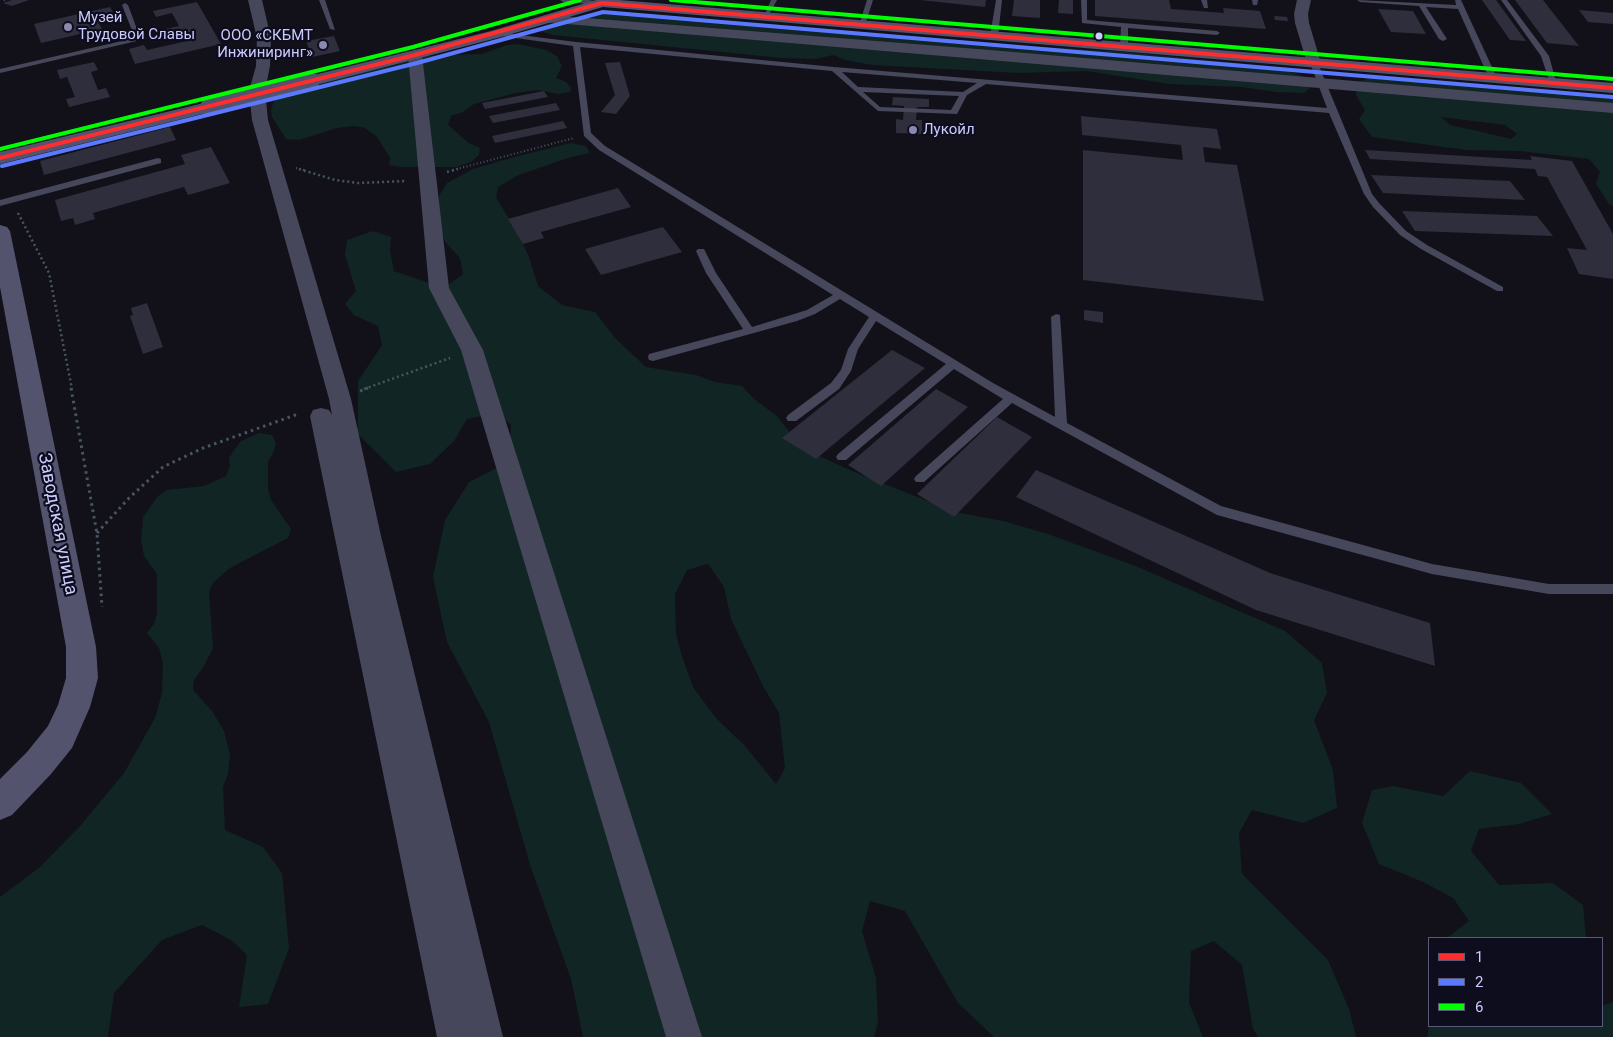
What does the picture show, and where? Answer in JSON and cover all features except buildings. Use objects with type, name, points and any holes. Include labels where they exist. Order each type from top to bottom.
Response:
[{"type":"main road","points":[[0,158],[415,55],[602,4],[660,4],[765,17],[1613,88]]},
{"type":"main road","name":"Заводская улица","points":[[0,231],[81,647],[82,678],[74,707],[60,737],[5,800]]},
{"type":"street","points":[[255,0],[264,38],[263,66],[257,91],[260,120],[330,408],[368,536],[485,1037]]},
{"type":"street","points":[[1304,0],[1301,14],[1302,23],[1314,64]]},
{"type":"street","points":[[548,19],[990,54],[1613,108]]},
{"type":"street","points":[[415,55],[438,288],[472,350],[684,1037]]},
{"type":"street","points":[[330,408],[398,775],[455,1037]]},
{"type":"street","points":[[368,536],[385,700],[398,775]]},
{"type":"lane","points":[[322,0],[333,29]]},
{"type":"lane","points":[[563,0],[602,4]]},
{"type":"lane","points":[[765,17],[774,0]]},
{"type":"lane","points":[[862,25],[870,0]]},
{"type":"lane","points":[[994,36],[999,0]]},
{"type":"lane","points":[[1084,0],[1084,22],[1217,33]]},
{"type":"lane","points":[[1360,0],[1462,8]]},
{"type":"lane","points":[[1457,0],[1477,46],[1494,78]]},
{"type":"lane","points":[[1504,0],[1546,56],[1554,83]]},
{"type":"lane","points":[[1422,4],[1443,39]]},
{"type":"lane","points":[[0,71],[139,39],[125,5]]},
{"type":"lane","points":[[1124,47],[1125,25]]},
{"type":"lane","points":[[496,34],[576,44],[834,69],[1332,111]]},
{"type":"lane","points":[[576,44],[587,134],[602,148],[953,364],[1011,398],[1217,510],[1432,569],[1549,589],[1613,590]]},
{"type":"lane","points":[[1314,64],[1368,194],[1388,219],[1404,234],[1424,248],[1468,270],[1500,289]]},
{"type":"lane","points":[[834,69],[878,110],[954,112],[964,94],[986,81]]},
{"type":"lane","points":[[857,89],[964,94]]},
{"type":"lane","points":[[0,203],[158,160]]},
{"type":"lane","points":[[701,251],[711,273],[730,304],[750,331]]},
{"type":"lane","points":[[653,357],[794,319],[811,312],[840,295]]},
{"type":"lane","points":[[792,418],[835,386],[846,371],[853,349],[874,316]]},
{"type":"lane","points":[[1056,317],[1061,425]]},
{"type":"lane","points":[[842,457],[953,364]]},
{"type":"lane","points":[[920,479],[1011,398]]},
{"type":"path","points":[[294,167],[318,176],[358,182],[428,180],[436,175],[587,134]]},
{"type":"path","points":[[97,534],[129,498],[164,467],[203,448],[330,408],[472,350]]},
{"type":"green space","points":[[586,14],[616,14],[925,40],[1127,52],[1278,67],[1299,75],[1314,84],[1304,93],[1276,92],[1241,87],[1170,84],[1086,71],[1018,73],[872,65],[845,60],[833,55],[816,59],[781,58],[553,35],[540,31],[544,25]]},
{"type":"green space","points":[[518,44],[546,50],[557,56],[562,66],[556,78],[566,82],[571,88],[570,92],[558,94],[538,90],[516,93],[474,104],[463,112],[451,116],[448,125],[469,143],[480,148],[479,155],[471,162],[456,167],[402,167],[389,165],[390,158],[377,137],[365,128],[354,126],[337,128],[299,140],[286,139],[272,117],[271,109],[274,101],[287,95],[360,72],[392,66],[424,56],[482,54],[507,45]]},
{"type":"green space","points":[[1370,78],[1613,99],[1613,206],[1609,204],[1596,184],[1600,172],[1589,159],[1520,151],[1466,150],[1372,137],[1359,119],[1365,110],[1356,95],[1358,82]],"holes":[[[1441,117],[1505,125],[1517,134],[1511,139],[1450,125]]]},
{"type":"green space","points":[[571,143],[586,146],[590,153],[571,157],[519,175],[498,187],[496,198],[517,231],[529,257],[538,286],[562,305],[595,312],[615,338],[646,367],[696,375],[715,382],[742,386],[754,399],[777,416],[802,448],[852,471],[955,512],[1003,521],[1048,534],[1138,567],[1285,631],[1322,663],[1327,693],[1314,720],[1333,770],[1337,808],[1303,823],[1252,810],[1239,833],[1242,874],[1328,960],[1349,1009],[1356,1037],[1258,1037],[1253,1029],[1242,965],[1214,941],[1191,951],[1189,1003],[1203,1037],[994,1037],[958,1003],[905,911],[870,901],[862,931],[876,978],[878,1023],[874,1037],[583,1037],[571,979],[531,868],[489,722],[447,642],[433,577],[445,520],[469,482],[509,462],[511,425],[497,413],[467,419],[454,441],[430,464],[396,472],[358,434],[358,381],[382,345],[378,326],[354,315],[345,304],[356,291],[345,255],[347,240],[373,231],[391,237],[390,251],[394,271],[444,288],[463,274],[460,258],[445,242],[439,219],[439,196],[447,183],[473,169]],"holes":[[[708,564],[724,587],[731,619],[763,686],[779,713],[785,768],[776,784],[745,746],[715,717],[693,687],[676,634],[675,594],[687,570]]]},
{"type":"green space","points":[[259,433],[272,435],[276,443],[268,462],[268,489],[271,500],[291,529],[288,538],[230,568],[213,583],[209,592],[213,648],[194,680],[193,690],[212,711],[224,731],[230,754],[228,774],[223,787],[225,830],[263,847],[282,873],[289,948],[268,1004],[239,1007],[247,955],[231,940],[202,925],[162,940],[114,993],[108,1037],[0,1037],[0,897],[40,867],[80,826],[124,773],[155,718],[162,693],[163,663],[159,648],[147,633],[154,624],[157,613],[157,574],[144,556],[141,540],[143,517],[158,496],[167,490],[204,486],[226,476],[230,466],[229,458],[234,450],[241,441]]},
{"type":"green space","points":[[1470,771],[1521,783],[1552,814],[1519,824],[1479,829],[1471,851],[1499,885],[1553,883],[1583,905],[1586,937],[1448,937],[1469,921],[1453,898],[1423,882],[1379,864],[1362,823],[1372,790],[1393,786],[1443,796]]},
{"type":"green space","points":[[1613,1002],[1613,1037],[1427,1037],[1429,1027],[1603,1027],[1603,1006]]},
{"type":"transit line","name":"6","points":[[0,149],[413,47],[580,0]]},
{"type":"transit line","name":"6","points":[[671,0],[1613,79]]},
{"type":"transit line","name":"1","points":[[0,158],[415,55],[602,3],[1613,88]]},
{"type":"transit line","name":"2","points":[[2,166],[417,63],[603,12],[1612,97]]},
{"type":"place","name":"Музей Трудовой Славы","points":[[68,27]]},
{"type":"place","name":"ООО «СКБМТ Инжиниринг»","points":[[323,45]]},
{"type":"place","name":"Лукойл","points":[[913,130]]}]
